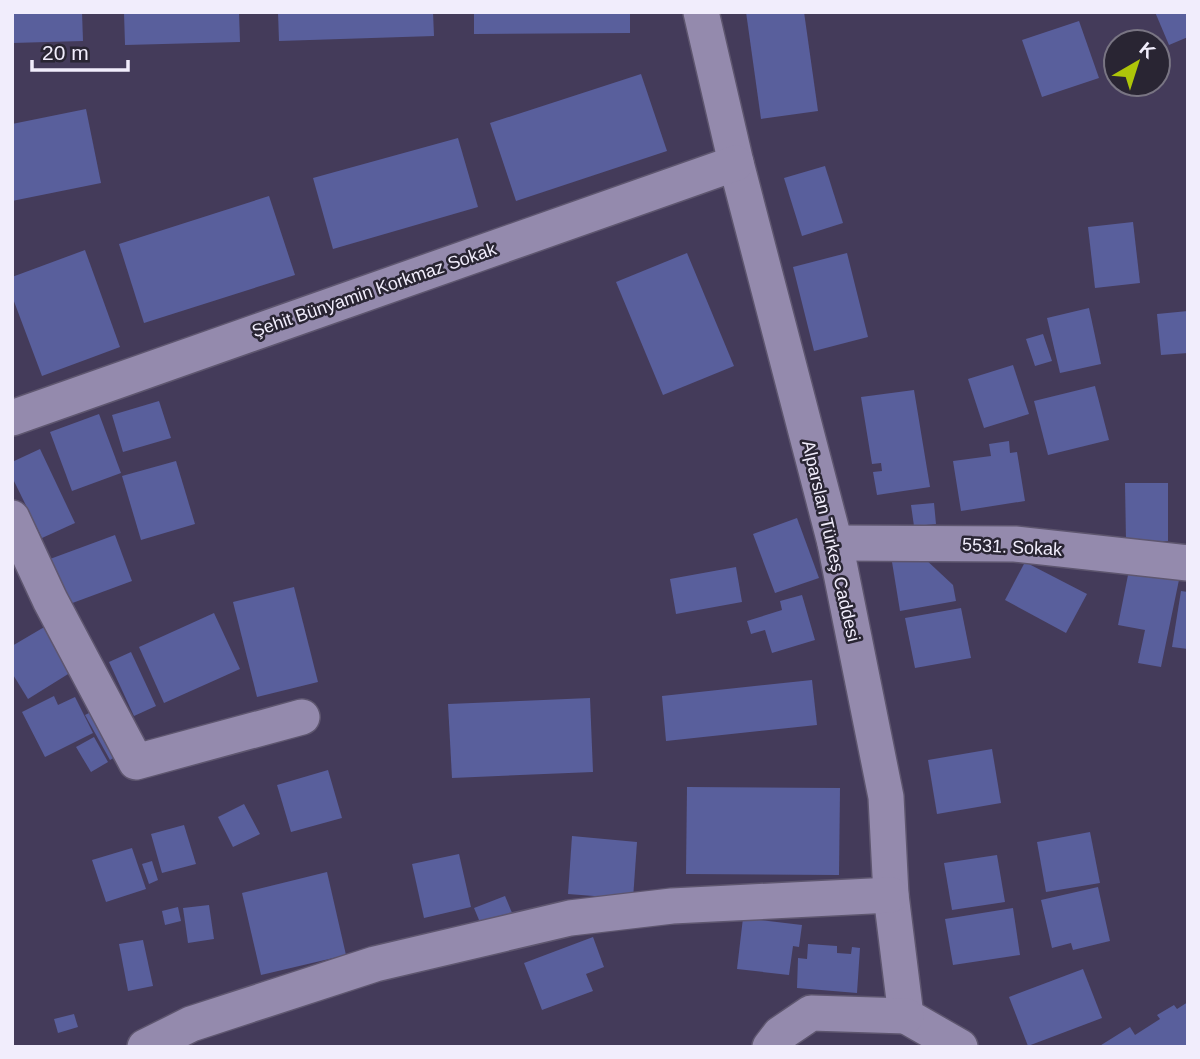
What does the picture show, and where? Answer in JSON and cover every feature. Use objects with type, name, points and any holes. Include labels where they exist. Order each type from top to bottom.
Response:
[{"type":"street","name":"Alparslan Türkeş Caddesi","points":[[701,12],[736,163],[835,543],[886,797],[891,895],[906,1016]]},
{"type":"street","name":"Şehit Bünyamin Korkmaz Sokak","points":[[12,418],[736,163]]},
{"type":"street","points":[[12,518],[50,600],[135,762],[302,717]]},
{"type":"street","name":"5531. Sokak","points":[[835,543],[1015,544],[1188,563]]},
{"type":"street","points":[[145,1047],[191,1024],[375,964],[570,918],[672,905],[891,895]]},
{"type":"street","points":[[769,1047],[780,1034],[811,1013],[906,1016],[960,1047]]},
{"type":"building","points":[[12,12],[82,12],[83,41],[12,43]]},
{"type":"building","points":[[124,12],[239,12],[240,42],[125,45]]},
{"type":"building","points":[[278,12],[433,12],[434,36],[279,41]]},
{"type":"building","points":[[474,12],[630,12],[630,33],[474,34]]},
{"type":"building","points":[[746,12],[804,12],[818,111],[761,119]]},
{"type":"building","points":[[1155,12],[1188,12],[1188,37],[1172,44],[1172,28],[1162,28]]},
{"type":"building","points":[[1079,21],[1099,78],[1042,97],[1022,40]]},
{"type":"building","points":[[641,74],[667,151],[516,201],[490,123]]},
{"type":"building","points":[[86,109],[101,183],[12,201],[12,124]]},
{"type":"building","points":[[458,138],[478,207],[333,249],[313,178]]},
{"type":"building","points":[[825,166],[843,223],[802,236],[784,178]]},
{"type":"building","points":[[269,196],[295,275],[144,323],[119,244]]},
{"type":"building","points":[[1133,222],[1140,283],[1095,288],[1088,227]]},
{"type":"building","points":[[85,250],[120,347],[42,376],[12,296],[12,277]]},
{"type":"building","points":[[687,253],[734,366],[663,395],[616,282]]},
{"type":"building","points":[[847,253],[868,337],[814,351],[793,267]]},
{"type":"building","points":[[1089,308],[1101,364],[1060,373],[1047,318]]},
{"type":"building","points":[[1188,311],[1188,353],[1161,355],[1157,314]]},
{"type":"building","points":[[1043,334],[1052,361],[1035,366],[1026,339]]},
{"type":"building","points":[[1013,365],[1029,414],[984,428],[968,379]]},
{"type":"building","points":[[1095,386],[1109,440],[1048,455],[1034,401]]},
{"type":"building","points":[[914,390],[930,487],[877,495],[873,472],[882,471],[881,463],[872,464],[861,397]]},
{"type":"building","points":[[159,401],[171,438],[123,452],[112,415]]},
{"type":"building","points":[[99,414],[121,473],[72,491],[50,432]]},
{"type":"building","points":[[1009,441],[1010,453],[1017,452],[1025,501],[961,511],[953,461],[991,456],[989,444]]},
{"type":"building","points":[[40,449],[75,523],[42,538],[12,477],[12,462]]},
{"type":"building","points":[[176,461],[195,524],[141,540],[122,476]]},
{"type":"building","points":[[1125,483],[1168,483],[1168,541],[1126,541]]},
{"type":"building","points":[[934,503],[936,524],[914,526],[911,505]]},
{"type":"building","points":[[797,518],[819,578],[775,593],[753,534]]},
{"type":"building","points":[[115,535],[132,581],[67,605],[50,559]]},
{"type":"building","points":[[923,557],[953,585],[956,601],[900,611],[892,562]]},
{"type":"building","points":[[1025,562],[1087,594],[1066,633],[1005,600]]},
{"type":"building","points":[[1130,565],[1180,575],[1161,667],[1138,663],[1145,630],[1118,625]]},
{"type":"building","points":[[736,567],[742,602],[676,614],[670,579]]},
{"type":"building","points":[[294,587],[318,682],[257,697],[233,602]]},
{"type":"building","points":[[1181,591],[1188,592],[1188,649],[1172,647]]},
{"type":"building","points":[[802,595],[815,640],[772,653],[765,630],[751,634],[747,621],[782,610],[780,601]]},
{"type":"building","points":[[961,608],[971,658],[915,668],[905,618]]},
{"type":"building","points":[[214,613],[240,669],[164,703],[139,647]]},
{"type":"building","points":[[46,626],[73,671],[28,699],[12,673],[12,646]]},
{"type":"building","points":[[131,652],[156,706],[134,716],[109,662]]},
{"type":"building","points":[[812,680],[817,725],[666,741],[662,696]]},
{"type":"building","points":[[54,696],[58,705],[75,697],[93,733],[45,757],[22,712]]},
{"type":"building","points":[[590,698],[593,772],[452,778],[448,704]]},
{"type":"building","points":[[97,709],[122,753],[110,760],[85,715]]},
{"type":"building","points":[[94,737],[108,762],[91,772],[76,747]]},
{"type":"building","points":[[992,749],[1001,803],[937,814],[928,760]]},
{"type":"building","points":[[328,770],[342,818],[291,832],[277,785]]},
{"type":"building","points":[[687,787],[840,788],[839,875],[686,874]]},
{"type":"building","points":[[244,804],[260,834],[233,847],[218,817]]},
{"type":"building","points":[[184,825],[196,864],[162,873],[151,834]]},
{"type":"building","points":[[1090,832],[1100,883],[1046,892],[1037,842]]},
{"type":"building","points":[[572,836],[637,842],[633,899],[568,894]]},
{"type":"building","points":[[132,848],[146,889],[106,902],[92,860]]},
{"type":"building","points":[[459,854],[471,907],[424,918],[412,864]]},
{"type":"building","points":[[997,855],[1005,902],[952,910],[944,863]]},
{"type":"building","points":[[152,861],[158,880],[149,884],[142,864]]},
{"type":"building","points":[[327,872],[346,955],[261,975],[242,893]]},
{"type":"building","points":[[1098,887],[1110,941],[1073,950],[1071,943],[1052,948],[1041,900]]},
{"type":"building","points":[[505,896],[515,920],[484,932],[474,908]]},
{"type":"building","points":[[209,905],[214,939],[188,943],[183,908]]},
{"type":"building","points":[[178,907],[181,921],[165,925],[162,911]]},
{"type":"building","points":[[1013,908],[1020,955],[953,965],[945,919]]},
{"type":"building","points":[[743,918],[802,925],[799,947],[793,946],[789,975],[737,969]]},
{"type":"building","points":[[593,937],[604,967],[586,974],[593,991],[542,1010],[524,963]]},
{"type":"building","points":[[143,940],[153,986],[128,991],[119,944]]},
{"type":"building","points":[[808,944],[837,946],[837,953],[851,954],[852,947],[860,948],[857,993],[797,988],[798,958],[807,959]]},
{"type":"building","points":[[1083,969],[1102,1018],[1028,1046],[1009,997]]},
{"type":"building","points":[[1188,1002],[1188,1047],[1098,1047],[1130,1027],[1135,1035],[1160,1019],[1157,1015],[1174,1005],[1177,1009]]},
{"type":"building","points":[[74,1014],[78,1027],[58,1033],[54,1019]]}]
